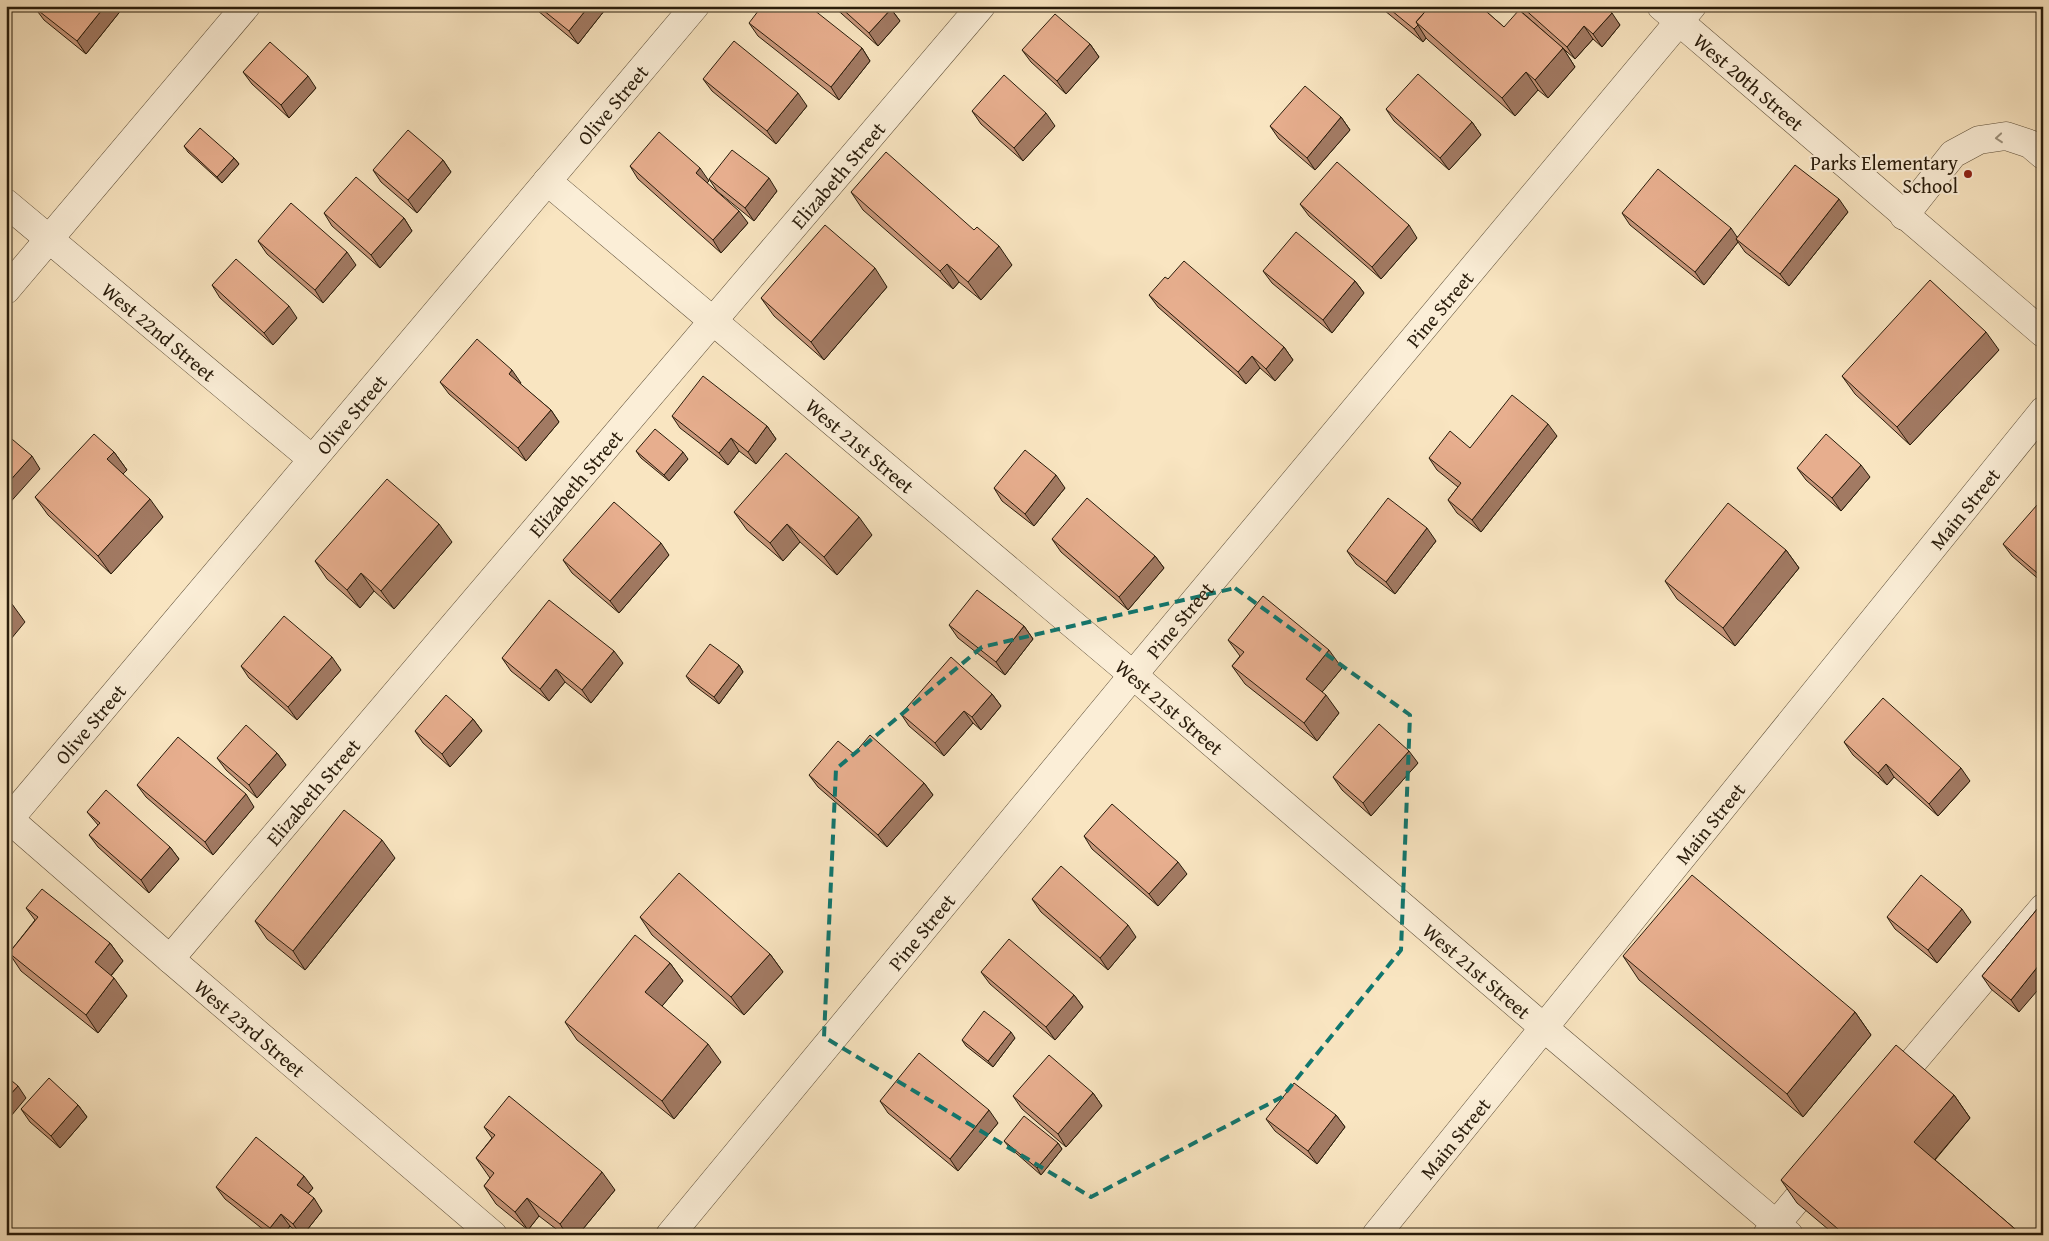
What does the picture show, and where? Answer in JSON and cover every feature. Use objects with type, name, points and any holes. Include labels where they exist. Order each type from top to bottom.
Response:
[{"type":"street","points":[[6,290],[246,6]]},
{"type":"street","name":"Olive Street","points":[[8,821],[695,6]]},
{"type":"street","name":"Elizabeth Street","points":[[170,959],[981,6]]},
{"type":"street","name":"West 20th Street","points":[[1678,12],[1904,216],[2043,333]]},
{"type":"street","name":"Pine Street","points":[[670,1235],[1678,12]]},
{"type":"street","points":[[1904,216],[1953,154],[1979,140],[2006,136],[2030,144],[2043,155]]},
{"type":"street","name":"West 21st Street","points":[[547,181],[1133,675],[1777,1231]]},
{"type":"street","name":"West 22nd Street","points":[[6,203],[312,459]]},
{"type":"street","name":"Main Street","points":[[1376,1235],[2043,411]]},
{"type":"street","name":"West 23rd Street","points":[[8,821],[493,1235]]},
{"type":"street","points":[[1871,1111],[2043,908]]},
{"type":"street","points":[[1777,1231],[1833,1156]]},
{"type":"highlighted area","points":[[1235,588],[1410,715],[1401,950],[1282,1097],[1091,1197],[824,1037],[836,769],[982,647]]},
{"type":"building","points":[[36,6],[105,6],[77,41],[35,8]]},
{"type":"building","points":[[538,6],[589,6],[569,31]]},
{"type":"building","points":[[762,6],[809,6],[862,48],[831,87],[749,23]]},
{"type":"building","points":[[839,6],[889,6],[891,9],[869,33]]},
{"type":"building","points":[[1386,6],[1430,6],[1416,22],[1418,25],[1414,29]]},
{"type":"building","points":[[1430,6],[1480,6],[1504,27],[1519,10],[1563,48],[1535,80],[1526,72],[1502,98],[1416,22]]},
{"type":"building","points":[[1521,6],[1604,6],[1612,13],[1593,34],[1584,26],[1567,47]]},
{"type":"building","points":[[1055,14],[1090,44],[1057,81],[1022,50]]},
{"type":"building","points":[[734,41],[798,93],[767,131],[703,79]]},
{"type":"building","points":[[270,42],[308,76],[281,105],[243,72]]},
{"type":"building","points":[[1418,74],[1472,122],[1440,158],[1386,109]]},
{"type":"building","points":[[1004,75],[1046,113],[1014,148],[972,111]]},
{"type":"building","points":[[1305,86],[1341,117],[1307,158],[1270,126]]},
{"type":"building","points":[[200,128],[234,158],[217,177],[184,146]]},
{"type":"building","points":[[408,130],[443,160],[408,200],[373,170]]},
{"type":"building","points":[[659,132],[700,168],[696,173],[739,211],[713,240],[630,166]]},
{"type":"building","points":[[732,150],[769,178],[745,208],[709,179]]},
{"type":"building","points":[[886,152],[974,230],[977,227],[999,246],[968,282],[947,264],[940,271],[851,192]]},
{"type":"building","points":[[1337,162],[1409,225],[1372,267],[1300,204]]},
{"type":"building","points":[[1795,165],[1839,199],[1780,274],[1736,239]]},
{"type":"building","points":[[1658,169],[1731,228],[1695,272],[1622,213]]},
{"type":"building","points":[[356,177],[404,218],[371,255],[324,213]]},
{"type":"building","points":[[291,203],[347,252],[315,290],[258,241]]},
{"type":"building","points":[[825,225],[875,268],[811,342],[761,298]]},
{"type":"building","points":[[1296,232],[1355,281],[1323,320],[1263,271]]},
{"type":"building","points":[[236,259],[289,306],[264,333],[212,285]]},
{"type":"building","points":[[1184,261],[1284,347],[1266,369],[1252,356],[1238,372],[1149,295],[1165,277],[1168,279]]},
{"type":"building","points":[[1930,280],[1986,332],[1897,427],[1842,376]]},
{"type":"building","points":[[477,339],[512,370],[509,374],[551,410],[518,448],[440,382]]},
{"type":"building","points":[[703,376],[767,426],[748,452],[731,438],[719,453],[672,416]]},
{"type":"building","points":[[1512,395],[1548,424],[1472,520],[1448,500],[1461,483],[1429,458],[1450,431],[1470,448]]},
{"type":"building","points":[[655,429],[683,452],[664,475],[636,451]]},
{"type":"building","points":[[6,434],[32,456],[6,485]]},
{"type":"building","points":[[94,434],[114,452],[107,459],[150,499],[98,556],[35,497]]},
{"type":"building","points":[[1826,434],[1861,465],[1832,498],[1797,468]]},
{"type":"building","points":[[1025,450],[1056,475],[1025,514],[994,488]]},
{"type":"building","points":[[786,453],[859,517],[824,557],[787,524],[770,543],[734,512]]},
{"type":"building","points":[[387,479],[439,524],[381,591],[361,573],[347,590],[315,561]]},
{"type":"building","points":[[1087,498],[1155,556],[1119,597],[1052,539]]},
{"type":"building","points":[[1388,498],[1427,528],[1386,582],[1347,551]]},
{"type":"building","points":[[614,502],[661,543],[610,601],[563,560]]},
{"type":"building","points":[[1728,503],[1786,550],[1723,628],[1665,581]]},
{"type":"building","points":[[2037,505],[2043,509],[2043,578],[2003,544]]},
{"type":"building","points":[[977,590],[1024,626],[996,662],[949,625]]},
{"type":"building","points":[[1263,596],[1329,650],[1306,679],[1326,695],[1304,723],[1232,666],[1244,652],[1228,640]]},
{"type":"building","points":[[6,599],[12,604],[6,612]]},
{"type":"building","points":[[549,600],[614,651],[582,690],[556,669],[540,689],[502,658]]},
{"type":"building","points":[[284,616],[332,657],[288,707],[241,666]]},
{"type":"building","points":[[710,644],[739,665],[714,697],[686,676]]},
{"type":"building","points":[[951,657],[992,694],[972,717],[964,711],[935,743],[901,714]]},
{"type":"building","points":[[446,695],[473,719],[442,754],[415,731]]},
{"type":"building","points":[[1883,698],[1961,768],[1929,804],[1886,764],[1878,773],[1844,742]]},
{"type":"building","points":[[1379,724],[1409,751],[1363,803],[1333,777]]},
{"type":"building","points":[[246,725],[277,753],[249,785],[217,758]]},
{"type":"building","points":[[870,735],[924,783],[878,835],[809,775],[838,741],[854,754]]},
{"type":"building","points":[[178,737],[246,794],[205,842],[137,785]]},
{"type":"building","points":[[106,790],[170,847],[141,880],[89,835],[100,823],[87,812]]},
{"type":"building","points":[[1112,804],[1178,862],[1149,894],[1084,836]]},
{"type":"building","points":[[344,810],[382,840],[293,951],[255,921]]},
{"type":"building","points":[[1061,866],[1128,925],[1100,958],[1032,899]]},
{"type":"building","points":[[679,873],[770,954],[731,997],[640,917]]},
{"type":"building","points":[[1692,875],[1855,1012],[1787,1094],[1623,956]]},
{"type":"building","points":[[1921,875],[1962,909],[1928,950],[1887,917]]},
{"type":"building","points":[[42,889],[110,943],[95,962],[114,978],[86,1015],[9,953],[38,917],[26,908]]},
{"type":"building","points":[[2043,902],[2043,960],[2011,1000],[1982,976]]},
{"type":"building","points":[[635,935],[670,963],[645,992],[708,1044],[662,1101],[565,1022]]},
{"type":"building","points":[[1009,939],[1074,995],[1046,1027],[981,972]]},
{"type":"building","points":[[984,1011],[1011,1032],[988,1061],[962,1040]]},
{"type":"building","points":[[1896,1045],[1954,1095],[1914,1142],[2022,1235],[1845,1235],[1781,1180]]},
{"type":"building","points":[[919,1053],[989,1110],[950,1159],[880,1101]]},
{"type":"building","points":[[1049,1055],[1093,1093],[1058,1134],[1013,1096]]},
{"type":"building","points":[[6,1076],[18,1086],[6,1099]]},
{"type":"building","points":[[49,1078],[78,1105],[51,1136],[21,1109]]},
{"type":"building","points":[[1294,1083],[1336,1115],[1308,1151],[1266,1119]]},
{"type":"building","points":[[509,1096],[602,1172],[560,1224],[527,1198],[515,1212],[484,1186],[494,1173],[476,1158],[495,1135],[484,1127]]},
{"type":"building","points":[[1024,1116],[1058,1143],[1037,1168],[1004,1141]]},
{"type":"building","points":[[256,1137],[304,1176],[297,1185],[314,1198],[293,1224],[281,1214],[270,1228],[216,1187]]},
{"type":"place","name":"Parks Elementary School","points":[[1968,174]]}]
